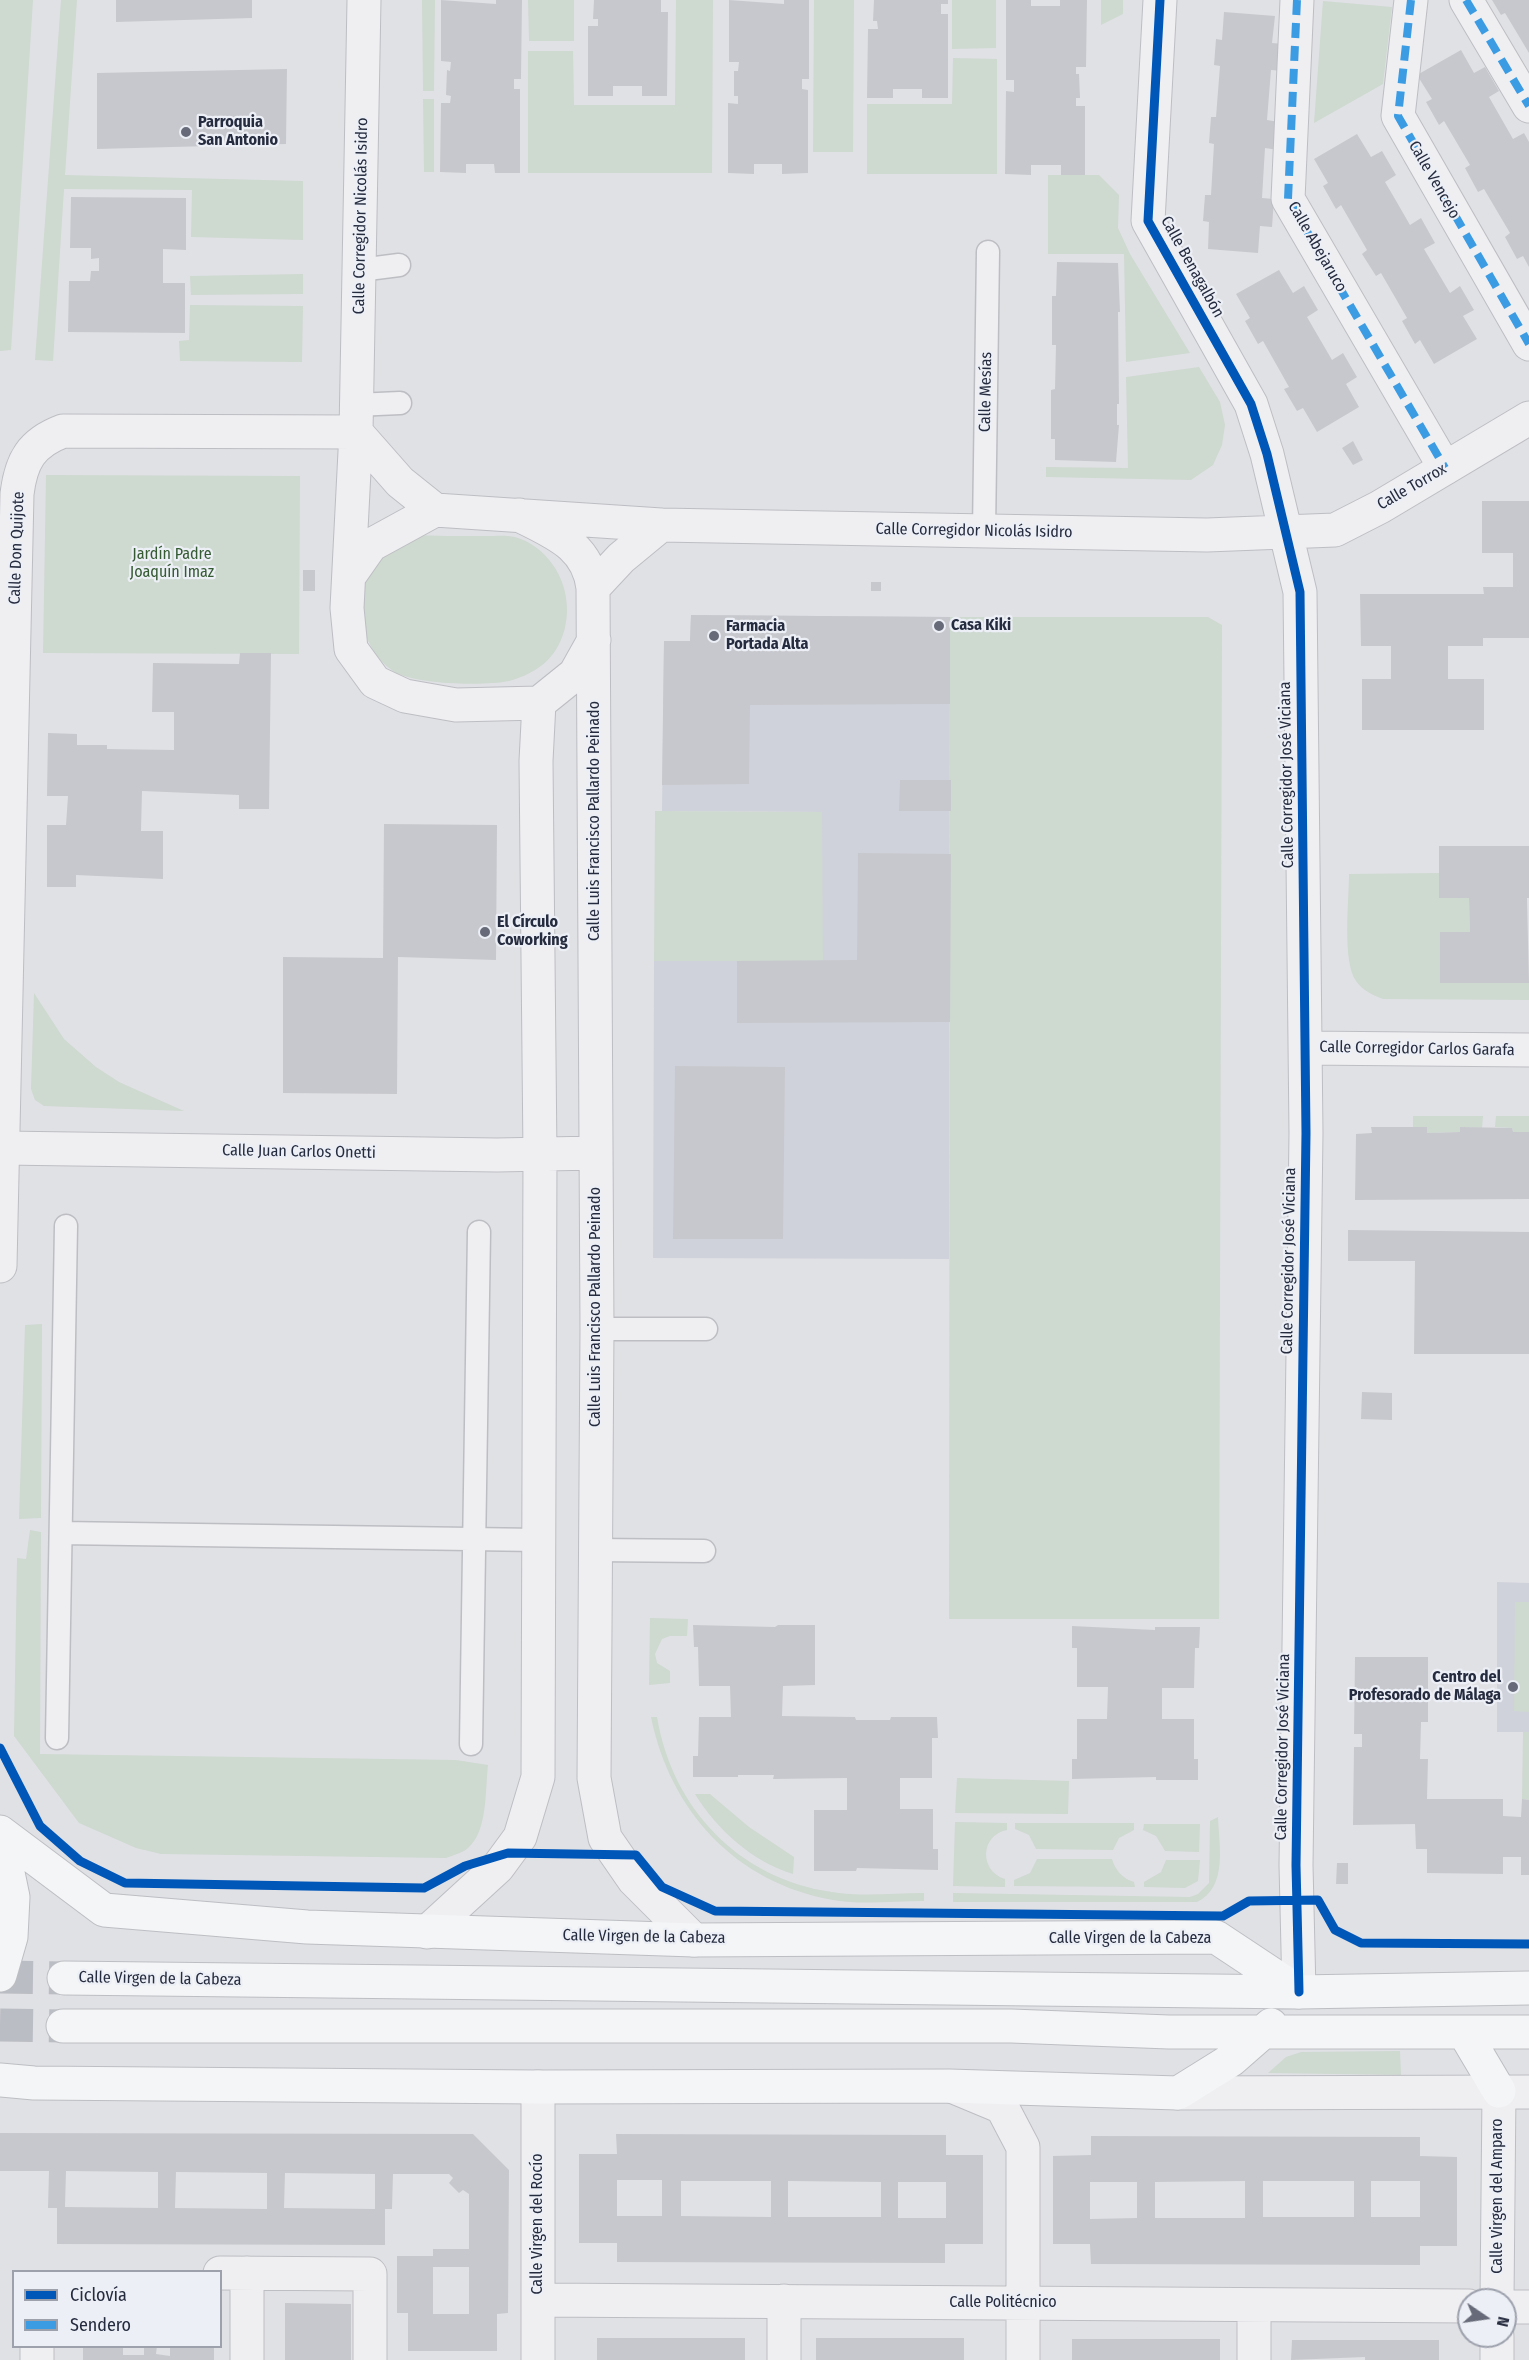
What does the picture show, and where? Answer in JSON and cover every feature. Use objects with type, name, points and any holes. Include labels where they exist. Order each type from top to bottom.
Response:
[{"type":"main road","name":"Calle Virgen de la Cabeza","points":[[0,1833],[104,1910],[307,1927],[694,1940],[1216,1937],[1299,1992]]},
{"type":"main road","points":[[0,1833],[13,1897],[11,1938],[0,1975]]},
{"type":"main road","name":"Calle Virgen de la Cabeza","points":[[64,1978],[1299,1992],[1529,1988]]},
{"type":"main road","points":[[0,2080],[52,2083],[538,2087],[949,2086],[1178,2093],[1231,2060],[1265,2032],[1299,1992]]},
{"type":"main road","points":[[63,2026],[1011,2026],[1265,2032],[1529,2032]]},
{"type":"main road","points":[[1464,2032],[1514,2092]]},
{"type":"street","name":"Calle Corregidor Nicolás Isidro","points":[[364,0],[356,418],[347,608],[351,649],[375,682],[405,696],[456,705],[539,703]]},
{"type":"street","name":"Calle Benagalbón","points":[[1160,0],[1148,221],[1251,404],[1286,532]]},
{"type":"street","name":"Calle Abejaruco","points":[[1298,0],[1288,199],[1445,468]]},
{"type":"street","name":"Calle Vencejo","points":[[1411,0],[1398,116],[1529,344]]},
{"type":"street","points":[[1466,0],[1529,105]]},
{"type":"street","points":[[356,418],[400,482],[435,510]]},
{"type":"street","name":"Calle Don Quijote","points":[[0,1266],[17,494],[20,470],[32,451],[46,437],[63,431],[356,418]]},
{"type":"street","name":"Calle Torrox","points":[[1286,532],[1335,530],[1529,418]]},
{"type":"street","name":"Calle Corregidor Nicolás Isidro","points":[[350,575],[371,545],[435,510],[661,525],[1207,535],[1286,532]]},
{"type":"street","name":"Calle Corregidor Nicolás Isidro","points":[[519,515],[569,541],[591,571],[594,640]]},
{"type":"street","points":[[593,588],[621,558],[661,525]]},
{"type":"street","name":"Calle Corregidor José Viciana","points":[[1286,532],[1300,592],[1306,1132],[1296,1865],[1299,1992]]},
{"type":"street","points":[[427,1932],[498,1868],[520,1837],[538,1777],[540,1155],[536,772],[539,703],[575,674],[594,640]]},
{"type":"street","name":"Calle Luis Francisco Pallardo Peinado","points":[[594,640],[597,1329],[594,1778],[605,1838],[634,1880],[694,1940]]},
{"type":"street","name":"Calle Corregidor Carlos Garafa","points":[[1305,1048],[1529,1050]]},
{"type":"street","name":"Calle Juan Carlos Onetti","points":[[3,1148],[540,1155],[596,1153]]},
{"type":"street","points":[[949,2086],[1002,2106],[1023,2146],[1023,2360]]},
{"type":"street","name":"Calle Virgen del Rocío","points":[[538,2087],[538,2360]]},
{"type":"street","points":[[1178,2093],[1514,2092]]},
{"type":"street","name":"Calle Virgen del Amparo","points":[[1498,2288],[1514,2092]]},
{"type":"street","points":[[247,2360],[234,2273],[370,2274],[370,2360]]},
{"type":"street","name":"Calle Politécnico","points":[[538,2300],[1457,2306]]},
{"type":"street","points":[[784,2301],[784,2360]]},
{"type":"street","points":[[1254,2305],[1254,2360]]},
{"type":"lane","name":"Calle Mesías","points":[[984,531],[988,252]]},
{"type":"lane","points":[[360,270],[399,265]]},
{"type":"lane","points":[[356,418],[399,403]]},
{"type":"lane","points":[[57,1738],[66,1226]]},
{"type":"lane","points":[[471,1744],[479,1232]]},
{"type":"lane","points":[[597,1329],[706,1329]]},
{"type":"lane","points":[[61,1533],[538,1540]]},
{"type":"lane","points":[[595,1550],[704,1551]]},
{"type":"shaded area","points":[[691,615],[950,617],[949,1259],[653,1258],[654,961],[822,961],[822,812],[662,811],[664,641],[690,641]]},
{"type":"shaded area","name":"Centro del Profesorado de Málaga","points":[[1497,1582],[1529,1583],[1529,1732],[1497,1732]]},
{"type":"green space","points":[[0,0],[33,0],[11,350],[0,351]]},
{"type":"green space","points":[[61,0],[77,0],[65,175],[303,181],[303,240],[191,237],[192,190],[64,189],[53,361],[35,360]]},
{"type":"green space","points":[[422,0],[435,0],[434,91],[423,91]]},
{"type":"green space","points":[[528,0],[574,0],[574,41],[529,41]]},
{"type":"green space","points":[[676,0],[713,0],[712,173],[528,173],[528,51],[573,51],[574,105],[675,105]]},
{"type":"green space","points":[[814,0],[854,0],[853,152],[813,152]]},
{"type":"green space","points":[[952,0],[996,0],[996,48],[952,49]]},
{"type":"green space","points":[[1101,0],[1123,0],[1123,14],[1101,25]]},
{"type":"green space","points":[[1323,1],[1392,7],[1383,84],[1314,123]]},
{"type":"green space","points":[[953,58],[997,59],[997,174],[867,174],[867,104],[952,104]]},
{"type":"green space","points":[[423,99],[434,99],[434,172],[424,172]]},
{"type":"green space","points":[[1048,175],[1099,175],[1119,195],[1118,228],[1130,254],[1190,353],[1126,362],[1124,254],[1048,254]]},
{"type":"green space","points":[[303,274],[303,294],[191,295],[190,276]]},
{"type":"green space","points":[[190,305],[303,306],[302,362],[180,361],[179,341],[189,340]]},
{"type":"green space","points":[[1199,367],[1220,402],[1225,425],[1222,445],[1213,465],[1191,480],[1046,477],[1046,467],[1128,468],[1126,377]]},
{"type":"green space","name":"Jardín Padre Joaquín Imaz","points":[[46,475],[300,476],[299,654],[43,653]]},
{"type":"green space","points":[[411,535],[515,537],[526,541],[545,555],[559,575],[567,609],[563,634],[551,657],[538,668],[513,680],[467,684],[433,682],[403,676],[381,661],[365,634],[361,603],[364,587],[369,572],[378,559]]},
{"type":"green space","points":[[950,617],[1208,617],[1222,625],[1219,1619],[949,1619]]},
{"type":"green space","points":[[655,811],[822,812],[823,961],[654,961]]},
{"type":"green space","points":[[1439,873],[1439,898],[1469,898],[1470,932],[1440,932],[1440,982],[1529,983],[1529,1000],[1383,999],[1365,990],[1356,981],[1349,960],[1348,945],[1349,874]]},
{"type":"green space","points":[[34,993],[64,1039],[96,1067],[119,1082],[184,1111],[44,1106],[35,1100],[31,1089]]},
{"type":"green space","points":[[1413,1116],[1483,1116],[1482,1128],[1460,1127],[1460,1132],[1427,1133],[1427,1127],[1413,1127]]},
{"type":"green space","points":[[1496,1116],[1529,1116],[1529,1132],[1513,1132],[1512,1128],[1495,1127]]},
{"type":"green space","points":[[42,1324],[41,1518],[19,1519],[25,1325]]},
{"type":"green space","points":[[30,1530],[41,1532],[40,1754],[456,1760],[488,1765],[482,1821],[474,1841],[466,1850],[446,1858],[161,1854],[136,1848],[79,1823],[14,1736],[17,1558],[26,1559]]},
{"type":"green space","points":[[1515,1602],[1529,1602],[1529,1712],[1514,1711]]},
{"type":"green space","points":[[650,1618],[688,1619],[687,1636],[670,1636],[662,1639],[655,1654],[657,1663],[670,1671],[670,1683],[649,1685]]},
{"type":"green space","points":[[651,1717],[657,1717],[665,1750],[678,1781],[694,1809],[715,1834],[740,1855],[768,1872],[798,1884],[832,1892],[855,1894],[924,1893],[924,1901],[867,1903],[833,1900],[798,1891],[766,1877],[738,1859],[713,1837],[691,1812],[674,1783],[660,1751]]},
{"type":"green space","points":[[1523,1732],[1529,1732],[1529,1800],[1522,1799]]},
{"type":"green space","points":[[957,1778],[1069,1781],[1068,1814],[955,1813]]},
{"type":"green space","points":[[695,1794],[710,1794],[749,1827],[794,1857],[793,1874],[764,1862],[737,1843],[714,1820]]},
{"type":"green space","points":[[1218,1817],[1220,1865],[1218,1876],[1207,1895],[1197,1902],[953,1902],[953,1893],[1190,1897],[1198,1894],[1209,1883],[1210,1821]]},
{"type":"green space","points":[[955,1822],[1007,1823],[1007,1830],[998,1833],[992,1839],[986,1853],[991,1869],[1005,1879],[1005,1887],[953,1886]]},
{"type":"green space","points":[[1015,1823],[1134,1823],[1134,1830],[1119,1838],[1113,1850],[1036,1849],[1029,1835],[1015,1829]]},
{"type":"green space","points":[[1144,1824],[1200,1824],[1199,1852],[1165,1851],[1156,1836],[1143,1830]]},
{"type":"green space","points":[[1037,1859],[1112,1859],[1117,1870],[1126,1879],[1134,1882],[1135,1887],[1014,1886],[1014,1880],[1030,1873]]},
{"type":"green space","points":[[1166,1860],[1200,1860],[1198,1881],[1185,1888],[1144,1887],[1144,1882],[1161,1872]]},
{"type":"green space","points":[[1400,2051],[1401,2075],[1268,2073],[1286,2057],[1301,2052]]},
{"type":"building","points":[[116,0],[252,0],[252,18],[116,22]]},
{"type":"building","points":[[441,0],[496,4],[496,0],[522,0],[521,79],[514,79],[514,89],[520,89],[520,173],[495,173],[494,164],[466,164],[466,173],[440,172],[441,103],[450,103],[451,96],[446,95],[447,70],[450,71],[451,62],[441,61]]},
{"type":"building","points":[[594,0],[661,0],[661,12],[668,12],[667,96],[642,96],[642,86],[613,86],[613,96],[588,96],[588,26],[598,26],[598,19],[593,19]]},
{"type":"building","points":[[729,0],[784,4],[784,0],[809,0],[809,79],[802,79],[802,89],[808,90],[808,173],[782,174],[782,164],[754,164],[754,174],[728,173],[728,103],[738,104],[738,96],[734,96],[734,71],[738,71],[739,62],[729,62]]},
{"type":"building","points":[[874,0],[948,0],[948,4],[941,4],[941,14],[948,14],[948,98],[922,98],[922,89],[893,89],[893,98],[867,98],[868,29],[878,29],[877,21],[873,21]]},
{"type":"building","points":[[1006,0],[1031,0],[1031,6],[1060,6],[1060,0],[1087,0],[1086,67],[1076,67],[1076,74],[1079,74],[1080,98],[1076,98],[1076,106],[1085,106],[1085,175],[1061,175],[1061,165],[1031,165],[1031,175],[1005,174],[1006,91],[1014,92],[1014,80],[1006,80]]},
{"type":"building","points":[[1492,0],[1529,0],[1529,53],[1505,13],[1501,15]]},
{"type":"building","points":[[1224,12],[1275,16],[1272,43],[1284,44],[1283,71],[1271,70],[1267,120],[1279,122],[1278,150],[1265,148],[1262,198],[1274,199],[1272,227],[1260,226],[1258,253],[1208,249],[1209,222],[1203,221],[1205,195],[1211,195],[1214,144],[1209,143],[1211,117],[1216,117],[1220,66],[1214,65],[1216,39],[1222,40]]},
{"type":"building","points":[[1461,50],[1474,73],[1485,67],[1499,91],[1489,97],[1513,139],[1524,133],[1529,142],[1529,267],[1523,256],[1517,259],[1505,237],[1510,233],[1484,189],[1478,192],[1465,168],[1470,165],[1444,121],[1439,125],[1426,102],[1432,99],[1417,75]]},
{"type":"building","points":[[287,69],[286,144],[97,149],[97,73]]},
{"type":"building","points":[[1357,134],[1371,157],[1382,151],[1396,175],[1385,182],[1410,225],[1421,218],[1435,243],[1424,249],[1450,293],[1460,286],[1474,310],[1463,316],[1477,339],[1434,364],[1420,340],[1415,344],[1402,321],[1407,318],[1381,273],[1376,276],[1362,254],[1367,250],[1341,205],[1336,209],[1323,186],[1328,183],[1314,159]]},
{"type":"building","points":[[71,197],[186,198],[186,250],[163,249],[163,283],[185,283],[185,333],[68,332],[69,281],[90,281],[91,271],[99,271],[99,258],[91,259],[91,248],[70,248]]},
{"type":"building","points":[[1057,262],[1118,263],[1120,312],[1118,312],[1119,404],[1117,404],[1117,425],[1119,425],[1116,462],[1055,460],[1055,439],[1051,439],[1051,390],[1055,389],[1056,345],[1052,345],[1052,296],[1056,296]]},
{"type":"building","points":[[1279,270],[1293,293],[1304,286],[1318,310],[1307,317],[1332,360],[1343,353],[1357,377],[1346,384],[1359,407],[1317,432],[1303,408],[1297,411],[1284,389],[1289,387],[1263,341],[1258,344],[1245,321],[1250,318],[1236,294]]},
{"type":"building","points":[[1353,441],[1363,460],[1353,465],[1342,448]]},
{"type":"building","points":[[1482,501],[1529,501],[1529,638],[1483,638],[1483,646],[1448,646],[1448,679],[1484,679],[1484,730],[1362,730],[1362,679],[1391,679],[1391,646],[1361,646],[1360,594],[1484,594],[1483,587],[1513,587],[1513,553],[1482,553]]},
{"type":"building","points":[[303,570],[315,570],[315,591],[303,591]]},
{"type":"building","points":[[871,582],[881,582],[881,591],[871,591]]},
{"type":"building","points":[[691,615],[950,617],[950,704],[750,705],[749,784],[662,785],[664,641],[690,641]]},
{"type":"building","points":[[240,653],[271,653],[269,809],[239,809],[239,795],[142,791],[141,831],[163,831],[163,879],[76,875],[76,887],[47,887],[47,825],[66,825],[68,796],[47,796],[48,733],[77,734],[77,745],[107,745],[107,749],[174,750],[174,712],[152,712],[153,663],[239,664]]},
{"type":"building","points":[[900,780],[951,780],[951,811],[899,811]]},
{"type":"building","points":[[384,824],[497,825],[496,960],[398,957],[397,1094],[283,1093],[283,957],[383,958]]},
{"type":"building","points":[[1439,846],[1529,846],[1529,898],[1527,898],[1529,983],[1440,983],[1440,932],[1470,932],[1469,898],[1439,898]]},
{"type":"building","points":[[858,853],[951,854],[950,1022],[737,1023],[737,961],[857,960]]},
{"type":"building","points":[[675,1066],[785,1067],[783,1239],[673,1239]]},
{"type":"building","points":[[1371,1127],[1427,1127],[1427,1133],[1460,1132],[1460,1127],[1512,1128],[1513,1132],[1529,1132],[1529,1199],[1355,1200],[1356,1134],[1372,1133]]},
{"type":"building","points":[[1348,1230],[1529,1232],[1529,1354],[1414,1354],[1415,1261],[1348,1261]]},
{"type":"building","points":[[1362,1392],[1392,1393],[1392,1420],[1361,1419]]},
{"type":"building","points":[[693,1625],[775,1627],[778,1625],[815,1625],[815,1685],[783,1686],[782,1716],[855,1717],[856,1720],[937,1717],[938,1738],[932,1738],[932,1778],[900,1778],[900,1809],[933,1809],[933,1849],[938,1849],[938,1870],[857,1868],[856,1871],[814,1871],[814,1810],[847,1810],[847,1778],[773,1779],[774,1775],[693,1777],[693,1756],[698,1756],[699,1717],[731,1717],[730,1686],[699,1686],[698,1647],[694,1647]]},
{"type":"building","points":[[1072,1626],[1155,1630],[1155,1627],[1200,1627],[1199,1648],[1195,1648],[1194,1688],[1162,1688],[1162,1719],[1194,1719],[1194,1759],[1198,1759],[1198,1780],[1156,1780],[1156,1777],[1072,1779],[1072,1759],[1077,1759],[1077,1719],[1107,1719],[1108,1687],[1077,1687],[1077,1648],[1072,1648]]},
{"type":"building","points":[[1355,1657],[1428,1657],[1428,1722],[1421,1722],[1420,1759],[1428,1759],[1427,1799],[1503,1799],[1503,1816],[1521,1817],[1522,1799],[1529,1800],[1529,1875],[1521,1875],[1521,1857],[1503,1857],[1503,1874],[1427,1873],[1427,1849],[1416,1849],[1415,1824],[1353,1825],[1354,1747],[1362,1747],[1362,1734],[1354,1734]]},
{"type":"building","points":[[1337,1863],[1348,1863],[1348,1884],[1336,1884]]},
{"type":"building","points":[[0,2133],[473,2134],[509,2170],[508,2313],[497,2314],[497,2351],[408,2351],[408,2313],[397,2313],[397,2256],[433,2256],[433,2249],[469,2249],[469,2194],[463,2190],[459,2193],[449,2183],[453,2178],[449,2174],[393,2174],[392,2209],[385,2209],[385,2245],[57,2244],[57,2208],[48,2208],[49,2171],[0,2171]],"holes":[[[66,2171],[158,2172],[158,2208],[65,2207]],[[176,2172],[267,2173],[267,2209],[175,2208]],[[285,2173],[375,2174],[375,2209],[284,2208]],[[433,2267],[469,2267],[469,2314],[433,2314]]]},
{"type":"building","points":[[616,2134],[946,2135],[946,2155],[983,2155],[983,2244],[945,2244],[945,2263],[617,2262],[617,2243],[579,2243],[579,2154],[617,2154]],"holes":[[[617,2180],[662,2180],[662,2216],[617,2216]],[[681,2181],[771,2181],[771,2217],[681,2216]],[[788,2181],[881,2182],[881,2217],[788,2217]],[[898,2182],[946,2182],[946,2218],[898,2218]]]},
{"type":"building","points":[[1091,2136],[1420,2137],[1420,2156],[1457,2157],[1457,2246],[1420,2246],[1420,2265],[1091,2264],[1090,2244],[1053,2244],[1053,2156],[1091,2155]],"holes":[[[1245,2181],[1245,2218],[1155,2218],[1155,2182]],[[1263,2181],[1354,2181],[1354,2217],[1263,2217]],[[1371,2181],[1420,2181],[1420,2217],[1371,2217]],[[1090,2182],[1137,2182],[1137,2218],[1090,2219]]]},
{"type":"building","points":[[285,2303],[351,2304],[351,2360],[285,2360]]},
{"type":"building","points":[[597,2338],[745,2338],[745,2360],[597,2360]]},
{"type":"building","points":[[816,2338],[964,2338],[964,2360],[816,2360]]},
{"type":"building","points":[[1072,2339],[1220,2339],[1220,2360],[1072,2360]]},
{"type":"building","points":[[1292,2340],[1439,2340],[1439,2360],[1365,2360],[1365,2357],[1291,2360]]},
{"type":"building","points":[[83,2348],[123,2348],[123,2355],[144,2355],[144,2348],[157,2348],[156,2354],[170,2356],[170,2348],[214,2348],[214,2360],[83,2360]]},
{"type":"tunnel","points":[[0,1977],[64,1978]]},
{"type":"tunnel","points":[[0,2025],[63,2026]]},
{"type":"marked path","points":[[1297,0],[1288,199],[1445,468]]},
{"type":"marked path","points":[[1411,0],[1398,116],[1529,344]]},
{"type":"marked path","points":[[1466,0],[1529,106]]},
{"type":"cycle path","points":[[1160,0],[1148,221],[1251,404],[1267,454],[1300,592],[1306,1133],[1296,1865],[1299,1992]]},
{"type":"cycle path","points":[[0,1748],[40,1826],[80,1861],[125,1883],[424,1888],[465,1866],[508,1853],[636,1855],[662,1887],[715,1911],[1223,1916],[1249,1901],[1318,1900],[1335,1930],[1361,1943],[1529,1944]]},
{"type":"place","name":"Parroquia San Antonio","points":[[186,132]]},
{"type":"place","name":"Casa Kiki","points":[[939,626]]},
{"type":"place","name":"Farmacia Portada Alta","points":[[714,636]]},
{"type":"place","name":"El Círculo Coworking","points":[[485,932]]},
{"type":"place","name":"Centro del Profesorado de Málaga","points":[[1513,1687]]}]
